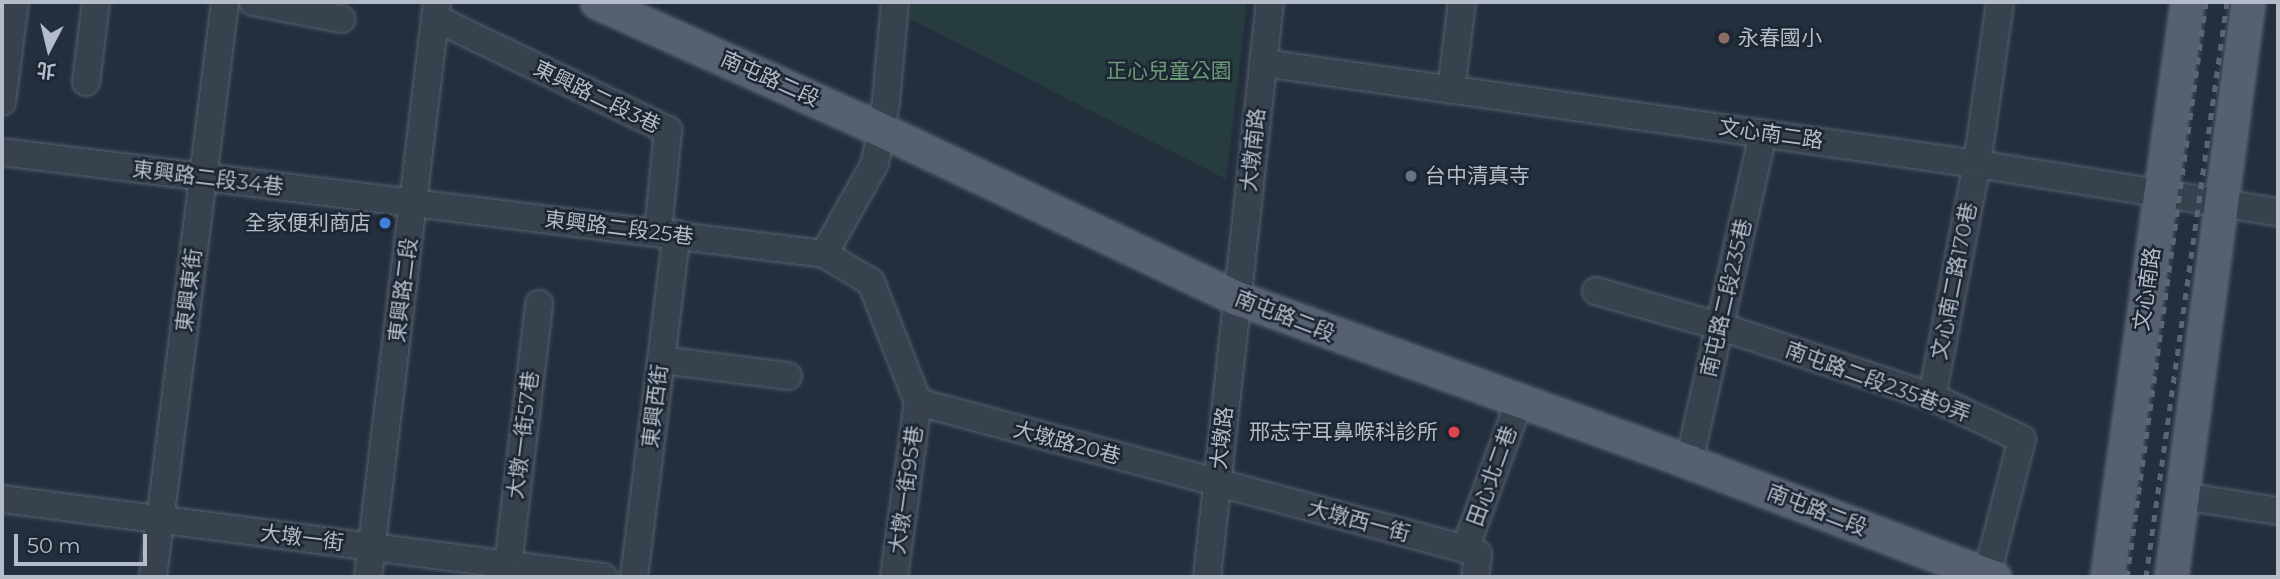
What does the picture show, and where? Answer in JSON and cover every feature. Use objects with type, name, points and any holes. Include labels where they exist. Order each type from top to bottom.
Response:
[{"type":"main road","name":"南屯路二段","points":[[597,2],[1237,298],[1689,462],[1972,573]]},
{"type":"main road","name":"文心南路","points":[[2108,577],[2187,2]]},
{"type":"main road","points":[[2171,577],[2248,2]]},
{"type":"street","points":[[2,102],[15,2]]},
{"type":"street","points":[[86,82],[96,2]]},
{"type":"street","name":"東興東街","points":[[153,577],[225,2]]},
{"type":"street","points":[[253,2],[341,19]]},
{"type":"street","points":[[895,2],[875,163],[824,254],[871,282],[918,402]]},
{"type":"street","name":"大墩南路","points":[[1237,298],[1270,2]]},
{"type":"street","points":[[1451,90],[1462,2]]},
{"type":"street","name":"文心南二路170巷","points":[[1932,397],[1977,164],[2000,2]]},
{"type":"street","name":"東興路二段","points":[[368,577],[436,10]]},
{"type":"street","name":"東興路二段3巷","points":[[436,10],[668,130],[667,233]]},
{"type":"street","name":"文心南二路","points":[[1263,63],[1977,164],[2278,212]]},
{"type":"street","name":"南屯路二段235巷","points":[[1689,462],[1763,133]]},
{"type":"street","name":"東興路二段34巷","points":[[2,152],[413,204]]},
{"type":"street","name":"東興路二段25巷","points":[[413,204],[824,254]]},
{"type":"street","name":"東興西街","points":[[634,577],[661,360],[667,233]]},
{"type":"street","name":"南屯路二段235巷9弄","points":[[1596,291],[1719,326],[1932,397],[2022,439],[1972,573]]},
{"type":"street","name":"大墩路","points":[[1207,577],[1237,298]]},
{"type":"street","name":"大墩一街57巷","points":[[508,565],[539,304]]},
{"type":"street","points":[[661,360],[788,376]]},
{"type":"street","name":"大墩路20巷","points":[[918,402],[1217,484]]},
{"type":"street","name":"大墩一街95巷","points":[[894,577],[918,402]]},
{"type":"street","name":"田心北二巷","points":[[1465,549],[1519,402]]},
{"type":"street","name":"大墩西一街","points":[[1217,484],[1465,549]]},
{"type":"street","points":[[2182,496],[2278,511]]},
{"type":"street","name":"大墩一街","points":[[2,499],[603,577]]},
{"type":"street","points":[[1465,549],[1478,554],[1475,577]]},
{"type":"green space","name":"正心兒童公園","points":[[912,2],[1247,2],[1226,179],[910,19]]},
{"type":"railway","points":[[2127,577],[2206,2]]},
{"type":"railway","points":[[2146,577],[2227,2]]},
{"type":"place","name":"永春國小","points":[[1724,38]]},
{"type":"place","name":"台中清真寺","points":[[1411,176]]},
{"type":"place","name":"全家便利商店","points":[[385,223]]},
{"type":"place","name":"邢志宇耳鼻喉科診所","points":[[1454,432]]}]
